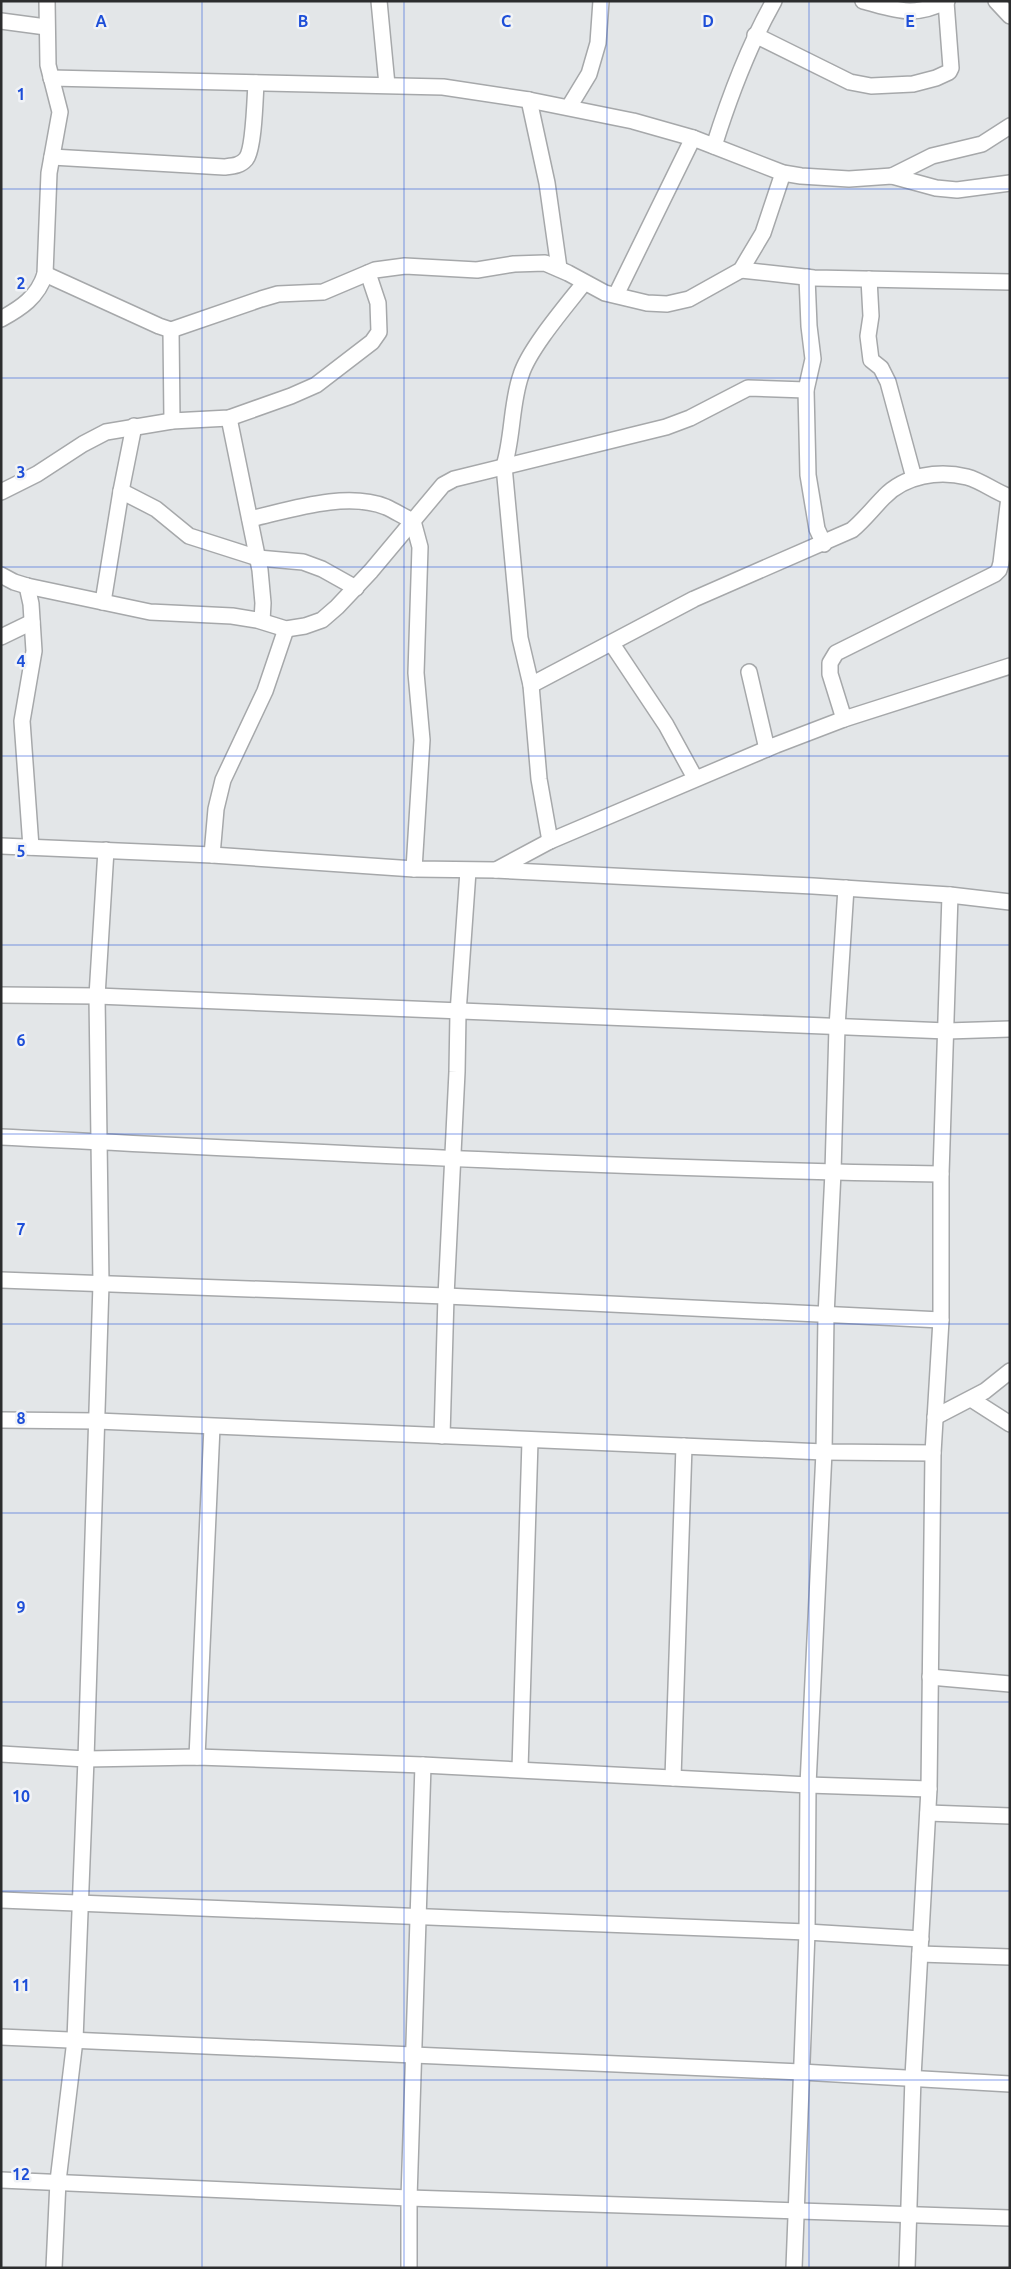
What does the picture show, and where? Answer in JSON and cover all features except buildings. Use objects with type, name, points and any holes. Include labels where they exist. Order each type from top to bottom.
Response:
[{"type":"street","points":[[1,319],[34,297],[42,286],[45,274],[47,198],[60,112],[48,65],[47,1]]},
{"type":"street","points":[[379,1],[387,85]]},
{"type":"street","points":[[569,107],[589,74],[598,43],[601,1]]},
{"type":"street","points":[[714,146],[734,84],[755,35],[774,1]]},
{"type":"street","points":[[755,35],[850,82],[872,86],[913,84],[936,78],[949,72],[951,68],[946,2],[919,11],[904,12],[863,1]]},
{"type":"street","points":[[996,1],[1010,16]]},
{"type":"street","points":[[1,20],[46,27]]},
{"type":"street","points":[[51,78],[443,87],[569,107],[633,121],[693,138],[783,173],[848,179],[892,176],[936,188],[957,190],[1010,183]]},
{"type":"street","points":[[52,157],[224,167],[238,165],[247,158],[251,141],[256,84]]},
{"type":"street","points":[[529,100],[547,183],[559,268]]},
{"type":"street","points":[[892,176],[932,156],[982,144],[1010,126]]},
{"type":"street","points":[[616,295],[693,138]]},
{"type":"street","points":[[45,274],[171,330],[243,304],[278,294],[323,292],[368,273],[384,268],[405,266],[477,270],[530,263],[545,263],[559,268],[605,293],[647,303],[667,304],[689,299],[741,270],[763,233],[783,173]]},
{"type":"street","points":[[741,270],[807,277],[1010,282]]},
{"type":"street","points":[[1,492],[38,474],[90,440],[106,432],[134,426],[229,418],[316,385],[372,342],[379,332],[378,303],[368,273]]},
{"type":"street","points":[[807,277],[808,326],[813,359],[806,390],[810,495],[817,530],[824,544]]},
{"type":"street","points":[[869,279],[871,316],[868,336],[871,360],[881,368],[888,382],[914,478]]},
{"type":"street","points":[[550,841],[539,779],[531,685],[520,638],[504,466],[520,376],[539,344],[584,283]]},
{"type":"street","points":[[171,330],[172,422]]},
{"type":"street","points":[[1,576],[27,586],[150,612],[232,616],[262,621],[286,628],[305,626],[322,620],[356,588],[443,485],[454,479],[666,427],[690,418],[748,388],[806,390]]},
{"type":"street","points":[[229,418],[258,558],[263,592],[262,621]]},
{"type":"street","points":[[103,602],[121,491],[134,426]]},
{"type":"street","points":[[531,685],[694,600],[852,530],[864,521],[885,495],[914,478],[934,474],[968,477],[1009,497],[1001,563],[999,570],[995,574],[836,653],[830,663],[830,674],[844,720]]},
{"type":"street","points":[[121,491],[156,508],[189,536],[258,558],[303,562],[322,569],[356,588]]},
{"type":"street","points":[[250,519],[309,506],[363,502],[385,506],[413,521],[420,547],[416,673],[422,740],[414,869]]},
{"type":"street","points":[[27,586],[32,622],[33,666],[22,721],[31,847]]},
{"type":"street","points":[[1,637],[32,622]]},
{"type":"street","points":[[212,855],[216,809],[223,780],[266,691],[286,628]]},
{"type":"street","points":[[612,644],[666,724],[695,778]]},
{"type":"street","points":[[495,870],[550,841],[767,749],[844,720],[1010,666]]},
{"type":"street","points":[[749,672],[767,749]]},
{"type":"street","points":[[1,846],[212,855],[414,869],[495,870],[846,888],[950,895],[1010,902]]},
{"type":"street","points":[[54,2268],[58,2181],[76,2040],[101,1284],[97,996],[106,850]]},
{"type":"street","points":[[442,1436],[458,1013],[468,871]]},
{"type":"street","points":[[794,2268],[807,1932],[808,1785],[824,1452],[826,1316],[833,1172],[837,1027],[846,888]]},
{"type":"street","points":[[906,2268],[913,2077],[929,1789],[933,1453],[941,1320],[941,1174],[950,895]]},
{"type":"street","points":[[1,995],[97,996],[458,1013],[947,1031],[1010,1029]]},
{"type":"street","points":[[1,1137],[453,1158],[833,1172],[941,1174]]},
{"type":"street","points":[[1,1280],[446,1296],[826,1316],[941,1320]]},
{"type":"street","points":[[935,1417],[985,1391],[1010,1371]]},
{"type":"street","points":[[971,1398],[1010,1424]]},
{"type":"street","points":[[1,1420],[97,1421],[530,1441],[824,1452],[933,1453]]},
{"type":"street","points":[[197,1757],[212,1427]]},
{"type":"street","points":[[520,1769],[530,1441]]},
{"type":"street","points":[[673,1778],[684,1446]]},
{"type":"street","points":[[930,1677],[1010,1684]]},
{"type":"street","points":[[1,1754],[86,1759],[197,1757],[423,1765],[808,1785],[929,1789]]},
{"type":"street","points":[[409,2268],[409,2198],[423,1765]]},
{"type":"street","points":[[928,1813],[1010,1816]]},
{"type":"street","points":[[1,1900],[807,1932],[1010,1957]]},
{"type":"street","points":[[1,2038],[913,2077],[1010,2084]]},
{"type":"street","points":[[1,2180],[58,2181],[409,2198],[1010,2218]]}]
